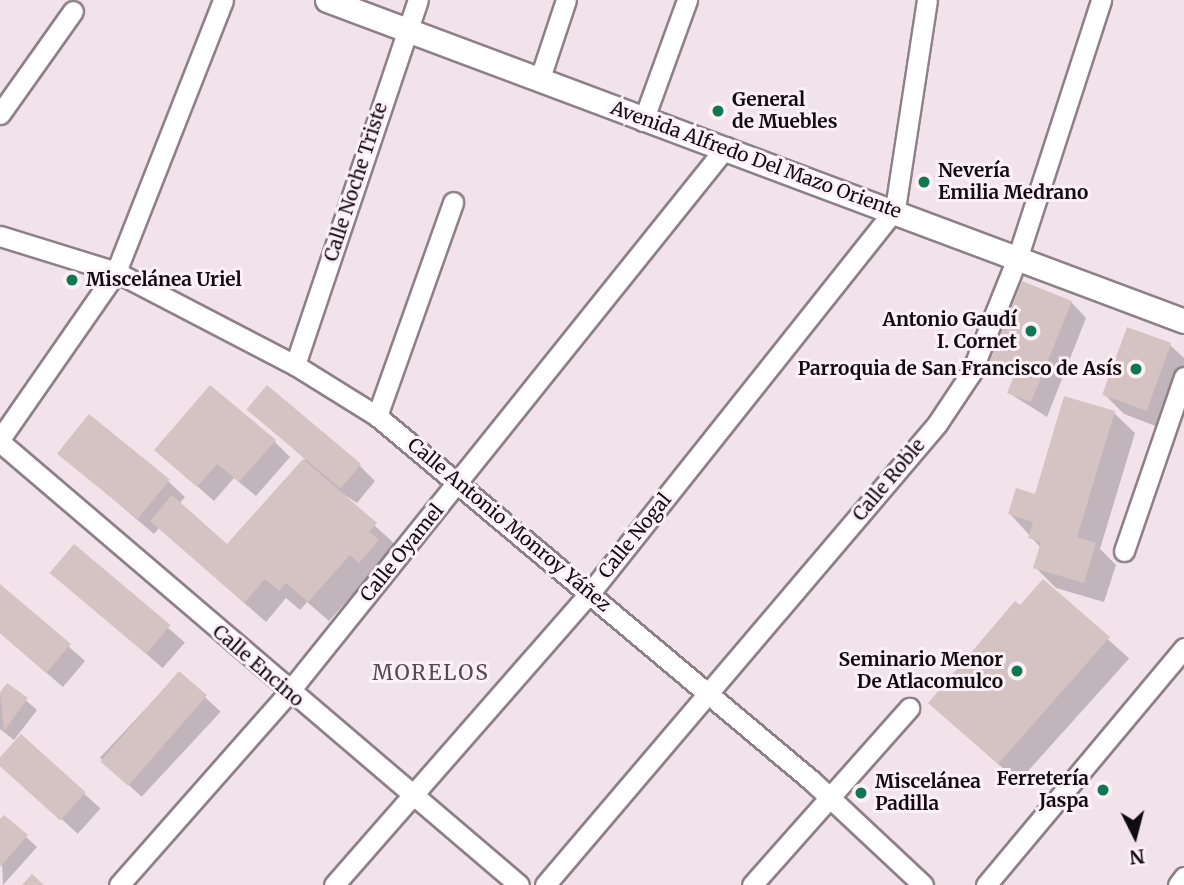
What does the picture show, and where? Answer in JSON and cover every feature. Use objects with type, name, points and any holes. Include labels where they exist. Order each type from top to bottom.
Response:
[{"type":"street","points":[[0,440],[116,272],[223,0]]},
{"type":"street","name":"Avenida Alfredo Del Mazo Oriente","points":[[327,0],[643,121],[726,147],[895,209],[1184,321]]},
{"type":"street","name":"Calle Noche Triste","points":[[295,365],[418,0]]},
{"type":"street","points":[[539,81],[566,0]]},
{"type":"street","points":[[643,121],[687,0]]},
{"type":"street","points":[[895,209],[927,0]]},
{"type":"street","name":"Calle Roble","points":[[545,885],[937,424],[971,373],[1018,256],[1101,0]]},
{"type":"street","points":[[0,114],[74,11]]},
{"type":"street","name":"Calle Oyamel","points":[[119,885],[288,692],[462,480],[726,147]]},
{"type":"street","points":[[377,416],[453,202]]},
{"type":"street","name":"Calle Nogal","points":[[334,885],[589,594],[895,209]]},
{"type":"street","name":"Calle Antonio Monroy Yáñez","points":[[0,236],[116,272],[295,365],[377,416],[462,480],[589,594],[710,693],[828,795],[923,885]]},
{"type":"street","points":[[1124,551],[1184,377]]},
{"type":"street","name":"Calle Encino","points":[[0,440],[288,692],[519,885]]},
{"type":"street","points":[[986,885],[1184,648]]},
{"type":"street","points":[[752,885],[828,795],[909,708]]},
{"type":"street","points":[[1178,885],[1184,877]]},
{"type":"building","name":"Antonio Gaudí I. Cornet","points":[[1022,281],[1072,301],[1031,402],[1007,393],[1016,371],[990,361]]},
{"type":"building","name":"Parroquia de San Francisco de Asís","points":[[1127,327],[1171,343],[1147,411],[1102,395]]},
{"type":"building","points":[[210,385],[276,440],[239,482],[217,464],[197,487],[154,450]]},
{"type":"building","points":[[267,385],[361,464],[341,489],[246,410]]},
{"type":"building","points":[[1064,396],[1115,411],[1077,537],[1096,543],[1084,583],[1033,568],[1041,542],[1028,538],[1033,522],[1008,514],[1016,488],[1035,494]]},
{"type":"building","points":[[89,414],[170,479],[138,519],[57,454]]},
{"type":"building","points":[[303,459],[377,523],[369,532],[379,540],[359,563],[350,555],[308,602],[286,583],[279,591],[265,579],[244,603],[150,521],[172,495],[227,544]]},
{"type":"building","points":[[74,544],[171,625],[146,654],[50,573]]},
{"type":"building","name":"Seminario Menor De Atlacomulco","points":[[1043,579],[1110,637],[998,764],[928,703],[1015,601],[1020,605]]},
{"type":"building","points":[[0,584],[71,644],[46,673],[0,633]]},
{"type":"building","points":[[179,671],[207,695],[128,786],[100,762]]},
{"type":"building","points":[[7,683],[28,698],[4,731],[0,692]]},
{"type":"building","points":[[21,734],[86,792],[60,820],[0,766],[0,757]]},
{"type":"building","points":[[4,815],[28,835],[0,867],[0,819]]},
{"type":"building","points":[[32,874],[44,885],[22,885]]},
{"type":"place","name":"General de Muebles","points":[[718,111]]},
{"type":"place","name":"Nevería Emilia Medrano","points":[[924,182]]},
{"type":"place","name":"Miscelánea Uriel","points":[[72,280]]},
{"type":"place","name":"Antonio Gaudí I. Cornet","points":[[1031,331]]},
{"type":"place","name":"Parroquia de San Francisco de Asís","points":[[1136,369]]},
{"type":"place","name":"Seminario Menor De Atlacomulco","points":[[1017,671]]},
{"type":"place","name":"Ferretería Jaspa","points":[[1103,790]]},
{"type":"place","name":"Miscelánea Padilla","points":[[861,793]]},
{"type":"district","name":"MORELOS","points":[[431,673]]}]
